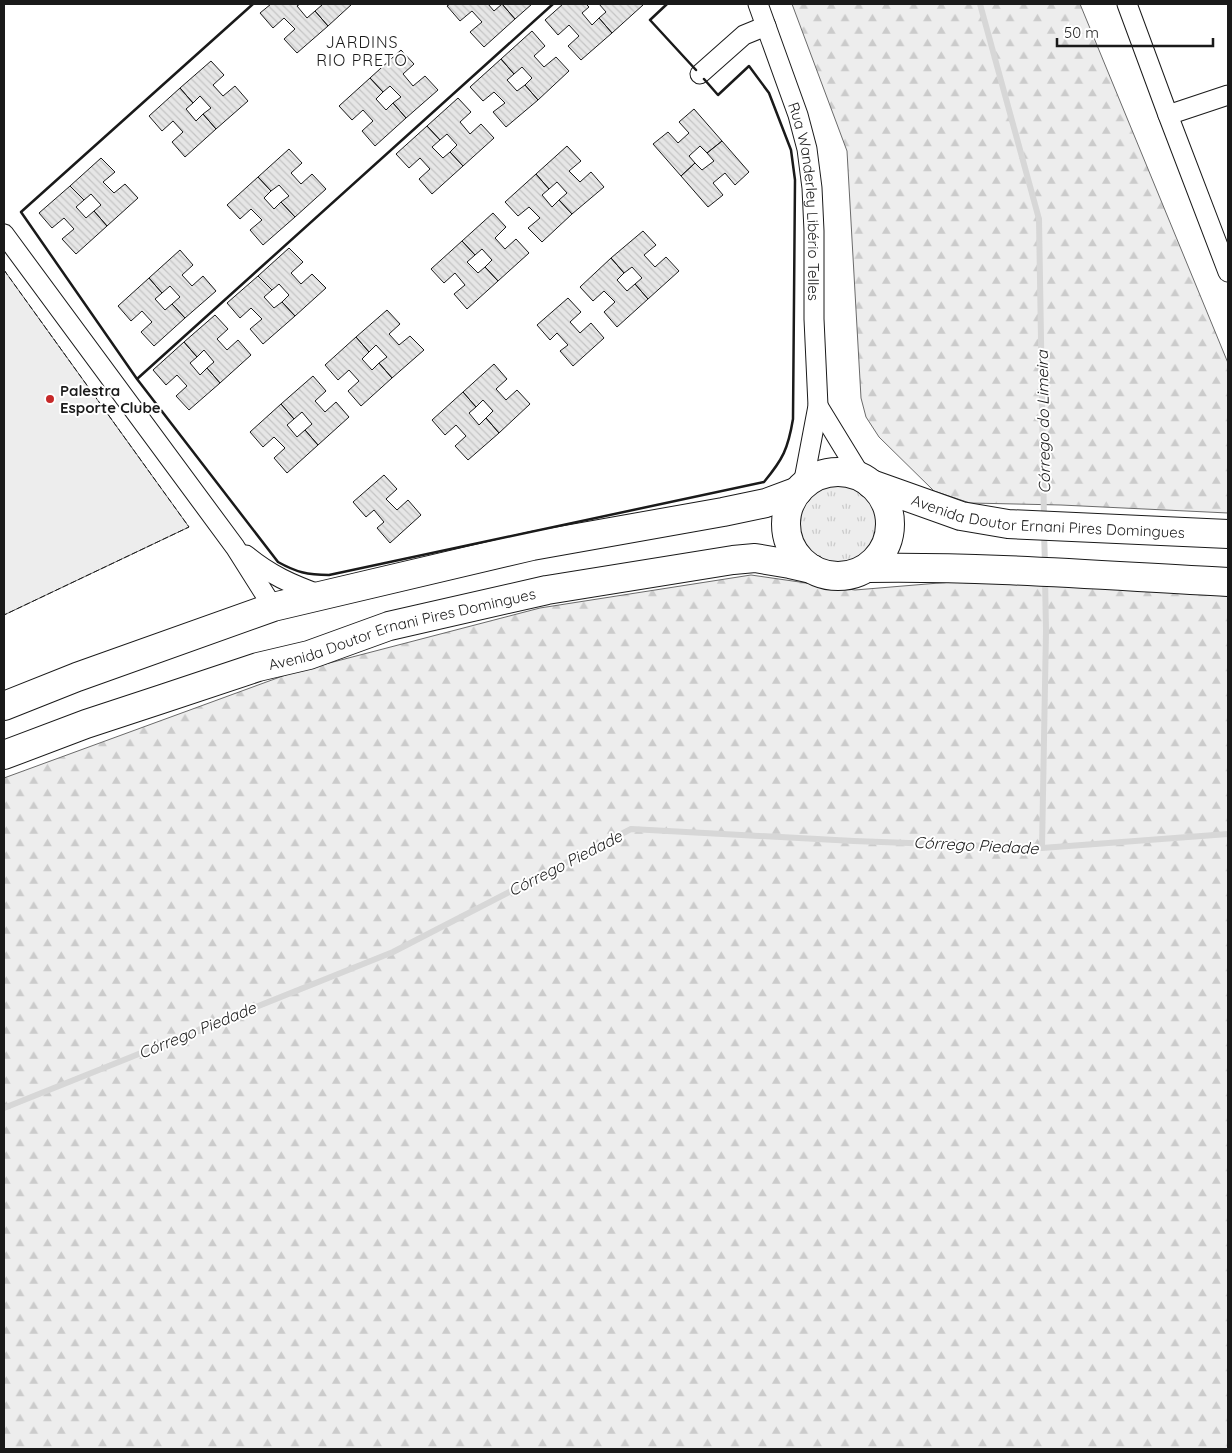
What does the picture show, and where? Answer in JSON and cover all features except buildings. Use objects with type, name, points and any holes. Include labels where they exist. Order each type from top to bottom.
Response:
[{"type":"main road","points":[[4,706],[77,677],[273,607],[532,546],[766,503],[800,488],[816,477],[832,473],[847,473],[867,481],[884,499],[891,518],[889,537],[881,555],[867,568],[849,576],[830,576],[812,569],[798,558],[789,542],[786,524],[789,507],[800,488]]},
{"type":"main road","name":"Avenida Doutor Ernani Pires Domingues","points":[[867,481],[961,516],[1008,524],[1228,534]]},
{"type":"main road","name":"Avenida Doutor Ernani Pires Domingues","points":[[4,755],[162,698],[258,667],[309,655],[389,626],[547,590],[733,560],[755,558],[812,569]]},
{"type":"main road","points":[[867,568],[1008,570],[1228,582]]},
{"type":"street","name":"Rua Wanderley Libério Telles","points":[[758,4],[798,115],[807,149],[814,231],[814,319],[818,406],[800,488]]},
{"type":"street","points":[[1127,4],[1228,272]]},
{"type":"street","points":[[700,74],[744,35],[766,26]]},
{"type":"street","points":[[1168,115],[1228,95]]},
{"type":"street","points":[[4,234],[235,546],[273,607]]},
{"type":"street","name":"Rua Wanderley Libério Telles","points":[[818,406],[867,481]]},
{"type":"street","points":[[235,546],[260,567],[273,575],[293,585],[321,595]]},
{"type":"green space","points":[[792,4],[1080,4],[1228,363],[1228,513],[1061,505],[970,503],[934,491],[879,437],[866,417],[861,398],[847,151]]},
{"type":"green space","name":"Palestra Esporte Clube","points":[[4,270],[189,527],[4,615]]},
{"type":"green space","points":[[839,477],[857,481],[872,491],[882,506],[886,524],[882,542],[872,557],[857,567],[839,571],[821,567],[806,557],[796,542],[792,524],[796,506],[806,491],[821,481]]},
{"type":"green space","points":[[751,575],[855,590],[975,580],[1228,596],[1228,1449],[4,1449],[4,778],[291,673],[540,608]]},
{"type":"waterway","name":"Córrego do Limeira","points":[[980,4],[1039,219],[1044,519]]},
{"type":"waterway","name":"Córrego do Limeira","points":[[1044,532],[1045,564]]},
{"type":"waterway","name":"Córrego do Limeira","points":[[1042,848],[1046,631],[1045,577]]},
{"type":"waterway","name":"Córrego Piedade","points":[[4,1108],[393,952],[631,829],[854,841],[1042,848],[1228,834]]},
{"type":"fence","points":[[4,270],[189,527],[4,615]]},
{"type":"wall","points":[[253,4],[21,212],[137,379],[278,562],[296,571],[308,574],[329,575],[764,482],[784,453],[793,419],[795,180],[791,150],[769,93],[749,66],[718,95],[704,79]]},
{"type":"wall","points":[[137,379],[553,4]]},
{"type":"wall","points":[[667,4],[650,20],[696,70]]},
{"type":"place","name":"Palestra Esporte Clube","points":[[50,399]]},
{"type":"district","name":"JARDINS RIO PRETO","points":[[362,51]]}]
